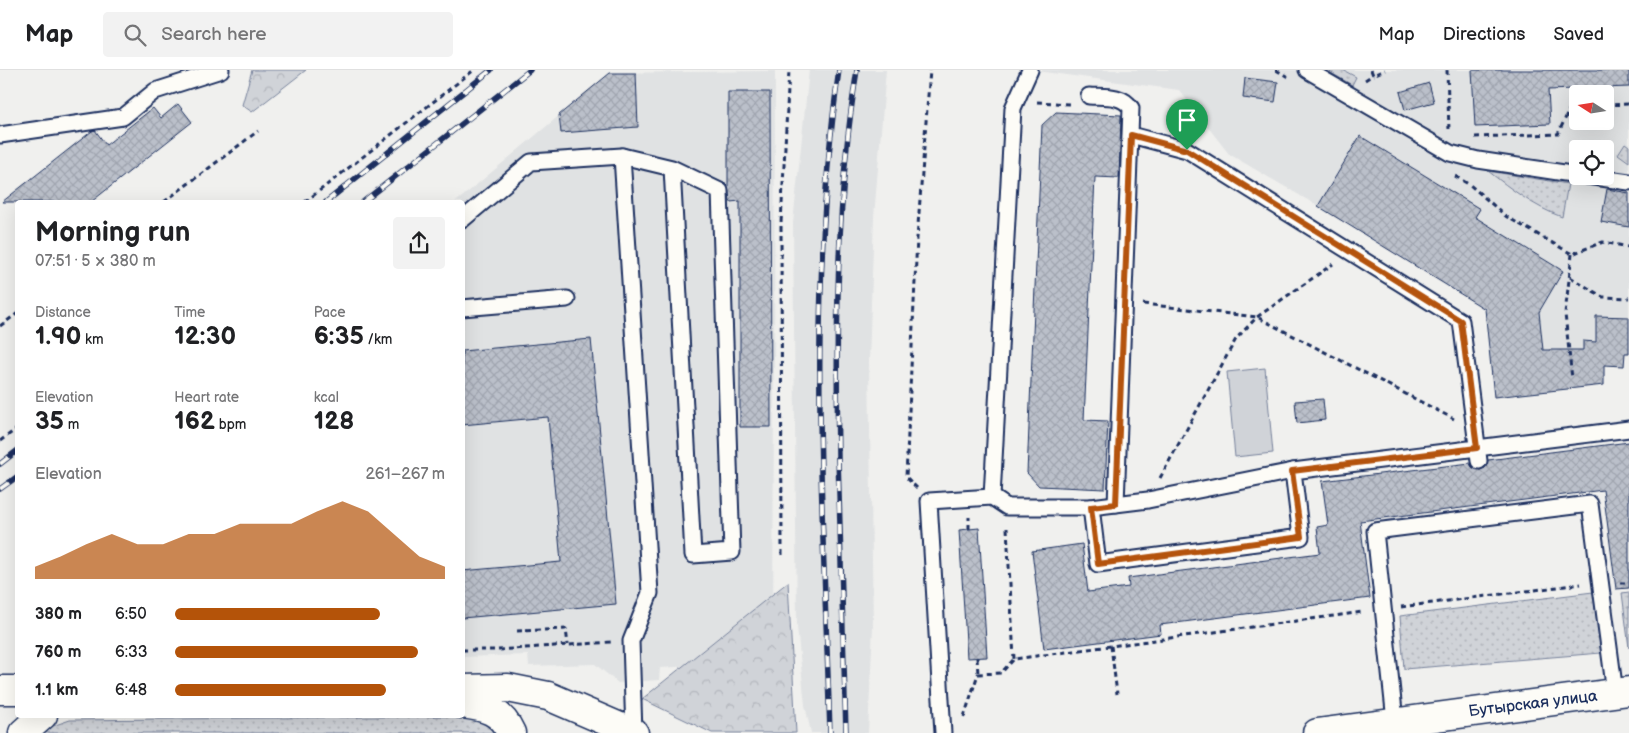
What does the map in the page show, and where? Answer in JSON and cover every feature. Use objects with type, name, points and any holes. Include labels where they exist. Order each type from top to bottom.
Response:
[{"type":"main road","points":[[465,689],[508,688],[548,696],[634,733]]},
{"type":"main road","points":[[0,690],[15,690]]},
{"type":"main road","name":"Бутырская улица","points":[[1317,733],[1622,692]]},
{"type":"main road","points":[[465,705],[490,710],[505,721],[511,733]]},
{"type":"main road","points":[[23,733],[40,718]]},
{"type":"lane","points":[[0,135],[123,118],[155,92],[221,70]]},
{"type":"lane","points":[[992,497],[1013,108],[1030,70]]},
{"type":"lane","points":[[1307,70],[1478,160],[1569,174]]},
{"type":"lane","points":[[1089,96],[1119,98],[1127,102],[1131,108],[1116,504]]},
{"type":"lane","points":[[1131,135],[1187,150],[1461,321],[1478,454]]},
{"type":"lane","points":[[622,156],[650,593],[631,641],[634,733]]},
{"type":"lane","points":[[465,217],[531,162],[622,156],[672,168],[720,191],[732,552],[693,555],[672,168]]},
{"type":"lane","points":[[1614,180],[1629,182]]},
{"type":"lane","points":[[465,308],[567,299]]},
{"type":"lane","points":[[943,733],[930,501],[992,497],[1007,507],[1091,507],[1148,500],[1292,471],[1478,454],[1629,429]]},
{"type":"lane","points":[[1091,507],[1098,564],[1301,537],[1292,471]]},
{"type":"lane","points":[[1396,721],[1375,531],[1485,511],[1590,504],[1601,582],[1622,692]]},
{"type":"path","points":[[308,200],[474,70]]},
{"type":"path","points":[[782,555],[781,223],[789,70]]},
{"type":"path","points":[[906,477],[918,238],[930,70]]},
{"type":"path","points":[[1371,70],[1373,75],[1385,70]]},
{"type":"path","points":[[1447,70],[1450,146],[1558,134],[1569,110]]},
{"type":"path","points":[[1028,102],[1074,104],[1089,96]]},
{"type":"path","points":[[1614,104],[1629,104]]},
{"type":"path","points":[[167,200],[258,131]]},
{"type":"path","points":[[1148,500],[1236,339],[1257,317],[1351,252]]},
{"type":"path","points":[[1572,254],[1564,314],[1572,379]]},
{"type":"path","points":[[1570,277],[1603,297],[1629,298]]},
{"type":"path","points":[[1123,302],[1257,317],[1475,430]]},
{"type":"path","points":[[0,326],[15,315]]},
{"type":"path","points":[[0,441],[15,430]]},
{"type":"path","points":[[978,674],[1001,673],[1014,659],[1601,582],[1629,583]]},
{"type":"path","points":[[517,631],[566,629],[568,645]]},
{"type":"path","points":[[465,650],[631,641]]},
{"type":"path","points":[[1111,646],[1117,694]]},
{"type":"path","points":[[961,722],[978,674],[977,658]]},
{"type":"shaded area","points":[[809,70],[886,70],[874,217],[869,362],[873,627],[868,733],[811,733],[805,705],[797,627],[793,223]]},
{"type":"shaded area","points":[[1029,70],[1629,70],[1629,353],[1625,353],[1624,366],[1604,365],[1603,385],[1566,389],[1506,306],[1318,206],[1229,154],[1179,90]]},
{"type":"shaded area","points":[[775,71],[773,661],[660,668],[659,680],[618,683],[595,664],[529,666],[528,655],[465,657],[465,200],[458,200],[610,73]]},
{"type":"green space","points":[[252,70],[306,70],[252,112],[242,105]]},
{"type":"green space","points":[[1326,70],[1343,70],[1356,77],[1352,85]]},
{"type":"green space","points":[[1625,143],[1629,146],[1629,162],[1618,154]]},
{"type":"green space","points":[[1488,171],[1568,184],[1562,217],[1532,203]]},
{"type":"green space","points":[[1265,368],[1273,453],[1235,457],[1227,372]]},
{"type":"green space","points":[[788,582],[796,733],[712,733],[642,699]]},
{"type":"green space","points":[[1593,592],[1601,653],[1404,669],[1400,616]]},
{"type":"green space","points":[[1629,592],[1629,648],[1622,593]]},
{"type":"green space","points":[[465,716],[486,721],[497,733],[38,733],[70,720],[465,718]]},
{"type":"building","points":[[1472,70],[1629,70],[1629,87],[1569,85],[1569,89],[1548,90],[1550,124],[1475,127]]},
{"type":"building","points":[[610,73],[636,73],[638,127],[561,133],[559,115]]},
{"type":"building","points":[[1245,78],[1278,82],[1275,102],[1243,98]]},
{"type":"building","points":[[1429,83],[1434,102],[1405,110],[1400,92]]},
{"type":"building","points":[[728,92],[770,92],[771,427],[740,427],[740,201],[730,202],[728,186]]},
{"type":"building","points":[[178,104],[192,122],[94,200],[15,200],[15,202],[2,202],[92,131],[95,130],[106,145],[153,108],[161,118]]},
{"type":"building","points":[[1056,112],[1121,115],[1119,178],[1095,177],[1084,420],[1108,421],[1105,489],[1039,486],[1027,473],[1042,125]]},
{"type":"building","points":[[1360,136],[1480,209],[1475,217],[1563,271],[1539,312],[1543,350],[1583,350],[1583,341],[1596,342],[1596,316],[1629,317],[1629,353],[1625,353],[1624,366],[1604,365],[1604,385],[1494,397],[1485,309],[1318,206]]},
{"type":"building","points":[[1607,189],[1629,193],[1629,227],[1601,222]]},
{"type":"building","points":[[591,339],[616,604],[465,618],[465,571],[561,562],[548,417],[465,425],[465,351]]},
{"type":"building","points":[[1323,399],[1325,420],[1297,423],[1295,401]]},
{"type":"building","points":[[1629,442],[1629,588],[1616,589],[1603,490],[1360,521],[1370,598],[1160,625],[1161,634],[1044,649],[1032,551],[1082,544],[1088,592],[1129,587],[1128,578],[1320,553],[1317,527],[1328,525],[1322,481],[1470,463],[1472,467],[1480,470],[1485,468],[1488,460]]},
{"type":"building","points":[[979,528],[987,657],[967,658],[959,530]]},
{"type":"railway","points":[[328,200],[491,70]]},
{"type":"railway","points":[[366,200],[530,70]]},
{"type":"railway","points":[[830,733],[821,484],[820,318],[829,152],[839,70]]},
{"type":"railway","points":[[846,733],[837,361],[841,215],[850,118],[857,70]]},
{"type":"railway","points":[[0,464],[15,452]]},
{"type":"railway","points":[[0,489],[15,478]]},
{"type":"route","points":[[1131,135],[1187,150],[1461,321],[1477,448],[1292,471],[1301,537],[1098,564],[1091,507],[1116,504],[1131,135]]}]
